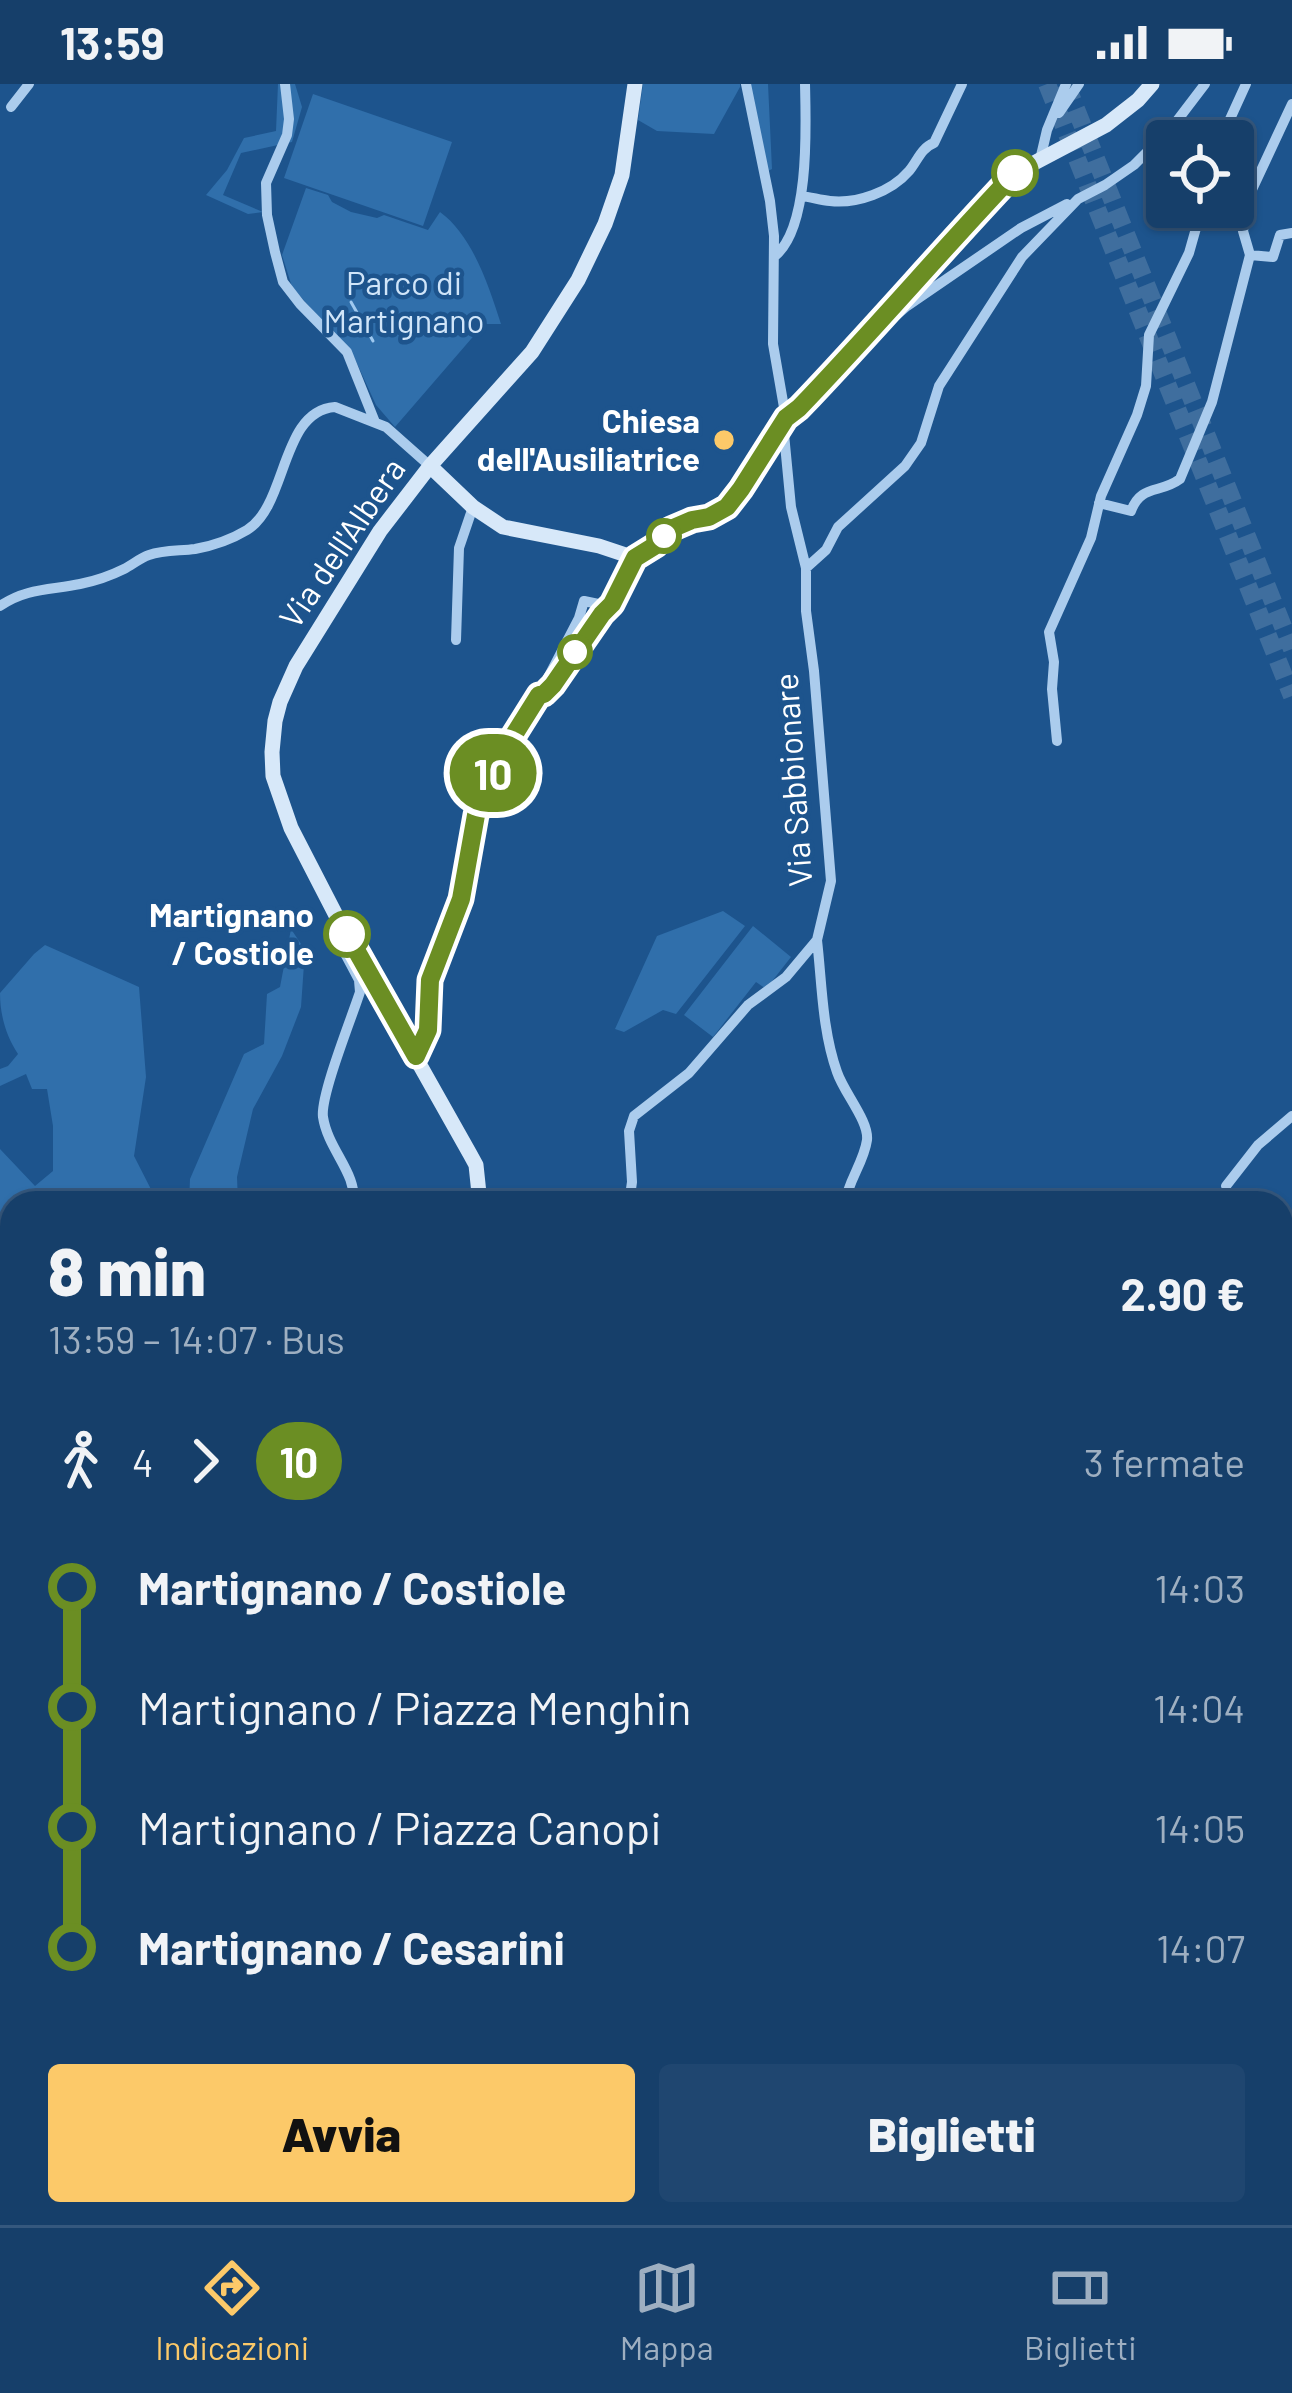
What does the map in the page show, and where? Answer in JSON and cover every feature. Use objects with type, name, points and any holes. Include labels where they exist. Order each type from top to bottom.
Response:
[{"type":"street","points":[[11,106],[29,84]]},
{"type":"street","points":[[286,84],[287,135],[266,183],[275,252],[284,282],[347,352],[376,422]]},
{"type":"street","name":"Via dell'Albera","points":[[479,1191],[476,1166],[341,925],[280,804],[273,776],[275,722],[296,666],[380,531],[430,466],[532,352],[578,280],[622,176],[635,84]]},
{"type":"street","name":"Via Sabbionare","points":[[631,1191],[629,1131],[634,1115],[689,1073],[748,1005],[786,977],[817,940],[831,881],[806,568],[791,507],[786,418],[773,344],[775,256],[770,201],[746,84]]},
{"type":"street","points":[[775,256],[785,248],[801,196],[805,84]]},
{"type":"street","points":[[801,196],[832,202],[854,200],[902,179],[925,146],[934,143],[962,84]]},
{"type":"street","points":[[1040,160],[1066,84]]},
{"type":"street","points":[[1047,130],[1079,84]]},
{"type":"street","points":[[539,695],[553,685],[612,604],[635,558],[671,529],[727,507],[786,418],[879,325],[933,259],[1015,173],[1106,125],[1152,84]]},
{"type":"street","points":[[879,325],[1021,227],[1133,165],[1173,126],[1205,84]]},
{"type":"street","points":[[1230,120],[1246,84]]},
{"type":"street","points":[[1099,503],[1131,511],[1141,494],[1180,479],[1212,402],[1250,255],[1244,231],[1250,194],[1292,104]]},
{"type":"street","points":[[806,568],[826,550],[838,527],[905,466],[921,443],[939,386],[997,295],[1022,257],[1078,199]]},
{"type":"street","points":[[1057,741],[1049,632],[1137,415],[1146,386],[1149,335],[1196,228]]},
{"type":"street","points":[[1250,255],[1273,257],[1280,235],[1292,233]]},
{"type":"street","points":[[0,605],[26,591],[92,581],[147,556],[200,548],[246,531],[269,505],[295,440],[313,416],[335,406],[394,434],[473,507],[503,527],[635,558]]},
{"type":"street","points":[[456,640],[459,548],[473,507]]},
{"type":"street","points":[[416,1056],[428,1030],[430,980],[461,899],[476,815],[489,782],[539,695],[584,601],[608,606]]},
{"type":"street","points":[[341,925],[332,929],[359,980],[360,992],[322,1107],[330,1143],[355,1191]]},
{"type":"street","points":[[817,940],[834,1063],[844,1090],[866,1124],[867,1141],[848,1191]]},
{"type":"street","points":[[1226,1186],[1258,1145],[1292,1116]]},
{"type":"green space","points":[[278,84],[295,84],[302,107],[292,142],[241,153],[223,195],[263,212],[248,214],[206,195],[227,170],[244,138],[276,131]]},
{"type":"green space","points":[[643,84],[740,87],[714,134],[657,131],[638,120]]},
{"type":"green space","points":[[750,84],[768,84],[772,169],[768,171]]},
{"type":"green space","points":[[313,94],[452,142],[423,226],[284,178]]},
{"type":"green space","name":"Parco di Martignano","points":[[306,188],[328,195],[351,212],[377,218],[384,215],[428,230],[440,212],[471,248],[491,294],[501,324],[484,324],[395,427],[376,405],[354,357],[292,287],[282,255]]},
{"type":"green space","points":[[723,911],[745,926],[676,1014],[663,1010],[624,1032],[615,1029],[657,936]]},
{"type":"green space","points":[[753,926],[791,957],[766,989],[756,982],[713,1037],[684,1015]]},
{"type":"green space","points":[[291,929],[305,950],[301,1007],[282,1056],[253,1109],[238,1191],[190,1191],[190,1179],[244,1054],[264,1044],[267,994],[280,987]]},
{"type":"green space","points":[[45,945],[139,987],[146,1077],[134,1156],[152,1191],[0,1191],[0,1149],[35,1186],[53,1171],[47,1089],[32,1089],[26,1074],[0,1086],[0,1069],[18,1054],[4,1025],[0,993]]},
{"type":"waterway","points":[[351,302],[373,341]]},
{"type":"tunnel","points":[[1047,84],[1292,696]]},
{"type":"tunnel","points":[[1066,84],[1292,649]]},
{"type":"bus line","name":"10","points":[[347,934],[416,1056],[428,1030],[430,980],[461,899],[476,815],[507,746],[539,695],[553,685],[612,604],[635,558],[671,529],[727,507],[786,418],[879,325],[933,259],[1015,173]]},
{"type":"place","name":"Chiesa dell'Ausiliatrice","points":[[724,440]]},
{"type":"place","name":"Martignano / Costiole","points":[[347,934]]}]
